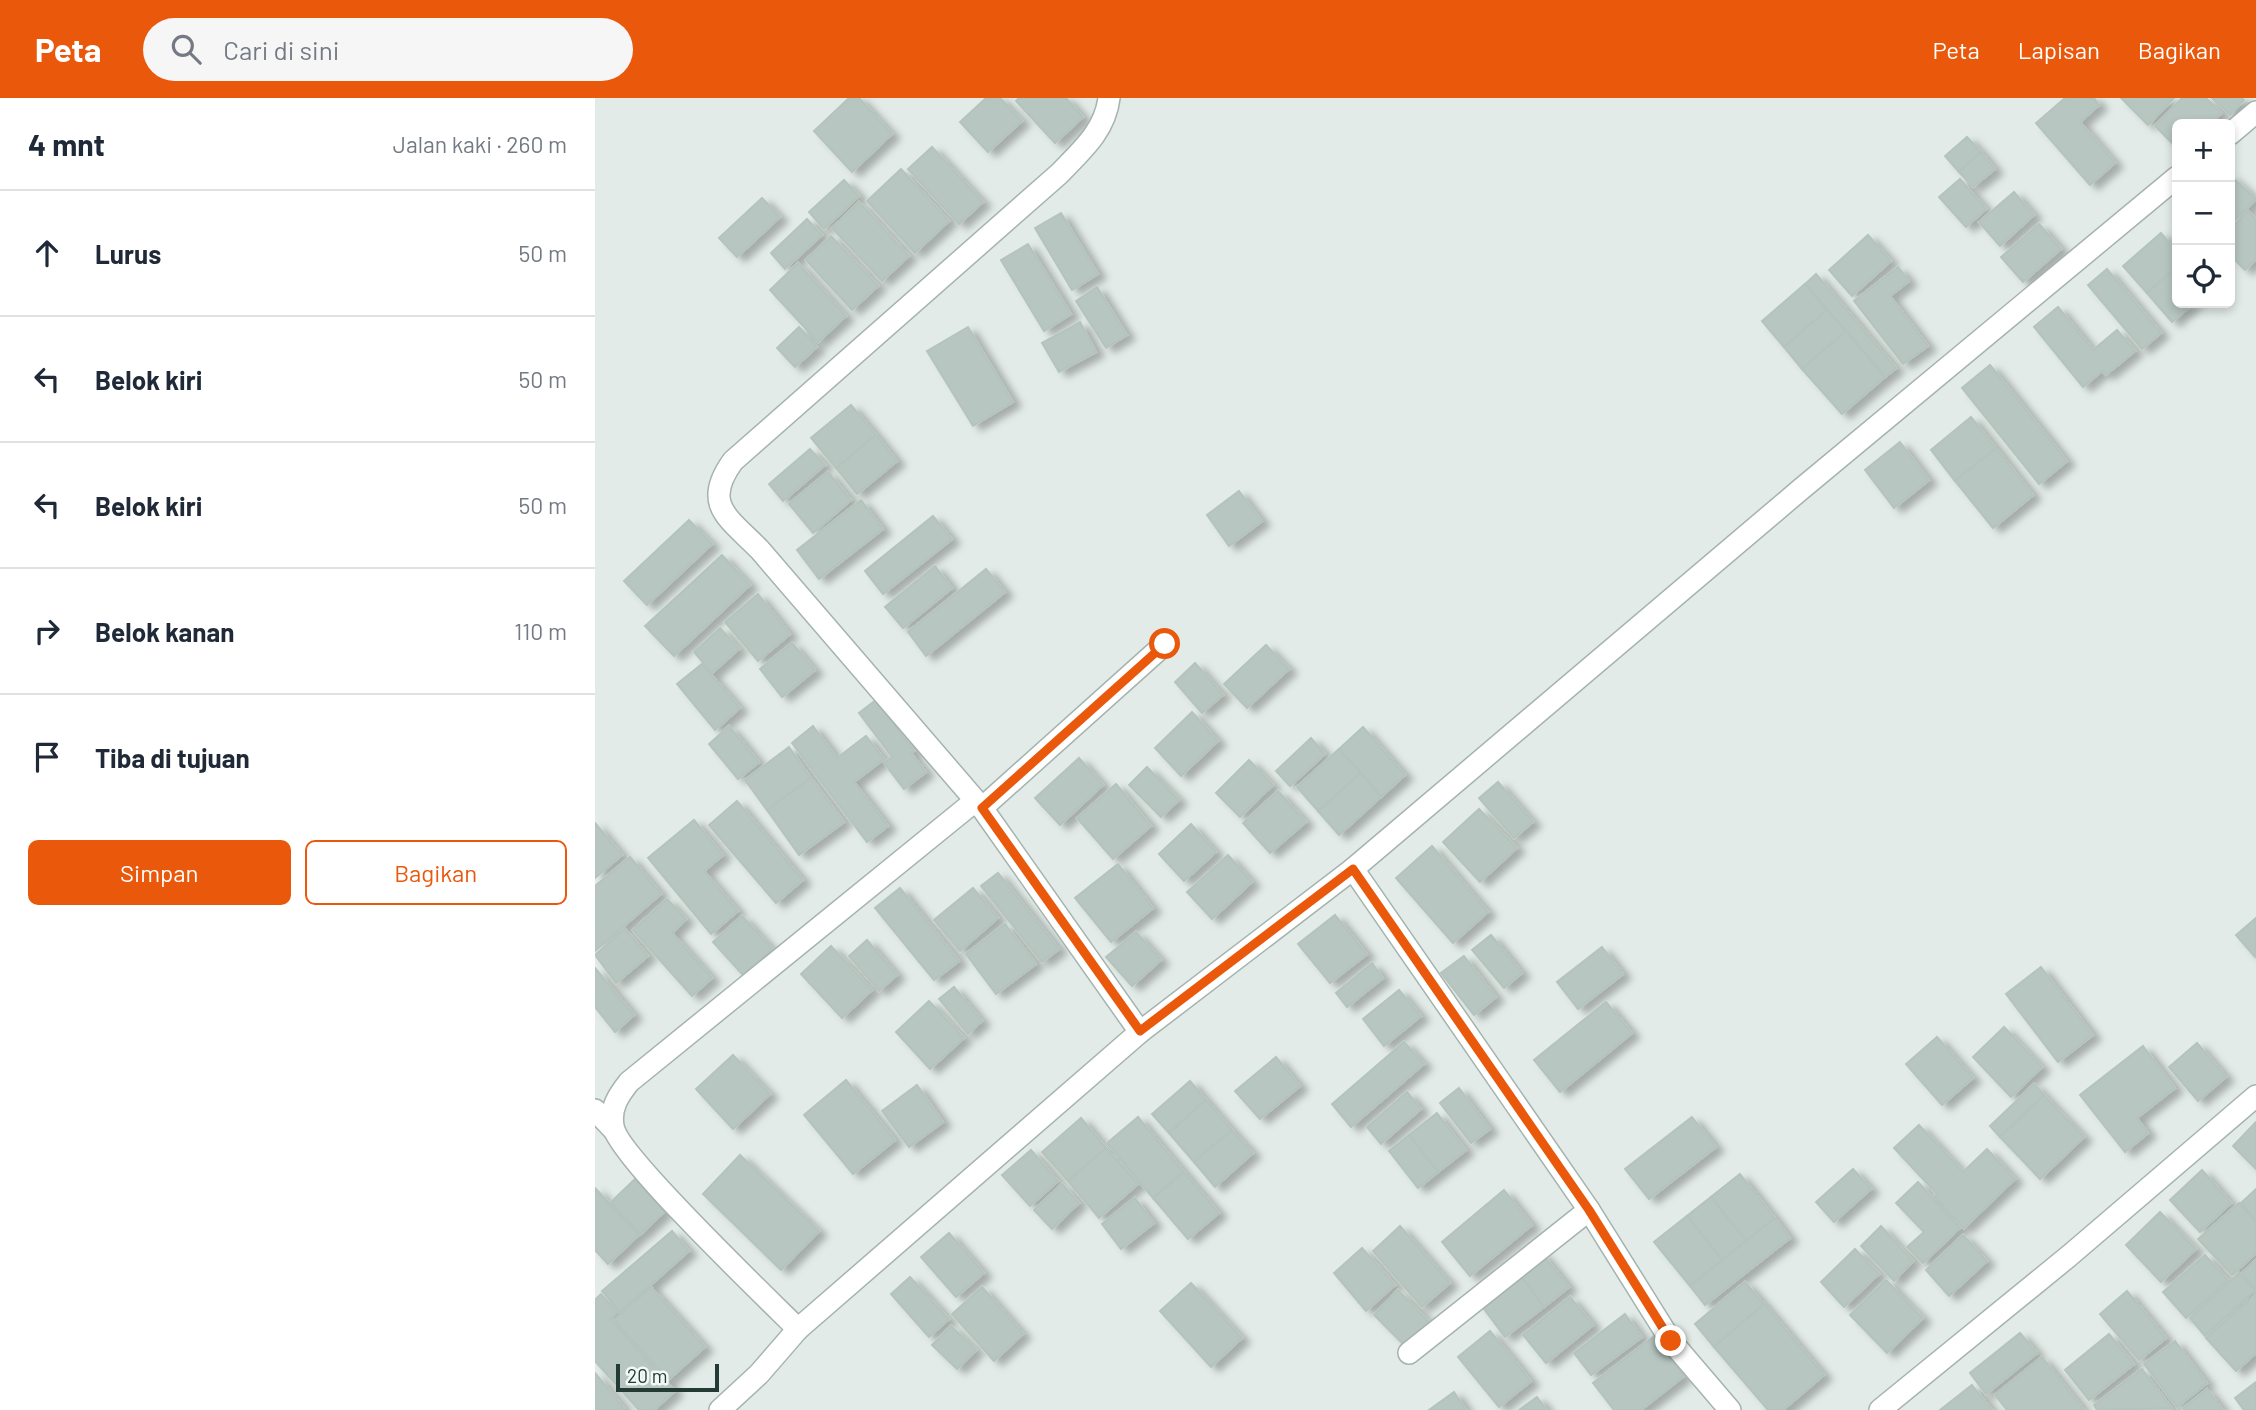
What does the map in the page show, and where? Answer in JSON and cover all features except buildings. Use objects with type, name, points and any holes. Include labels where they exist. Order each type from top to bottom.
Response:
[{"type":"street","points":[[1109,98],[1099,131],[1059,174],[733,461],[722,476],[717,492],[722,511],[760,550],[979,805],[1140,1031]]},
{"type":"street","points":[[2235,130],[2256,112]]},
{"type":"street","points":[[720,1410],[759,1374],[798,1329],[1140,1031],[1353,869],[1727,550],[2172,181]]},
{"type":"street","points":[[613,1129],[613,1107],[629,1082],[979,805],[1165,644]]},
{"type":"street","points":[[1353,869],[1589,1210],[1671,1341],[1730,1410]]},
{"type":"street","points":[[1880,1410],[2069,1256],[2256,1096]]},
{"type":"street","points":[[595,1110],[613,1129],[637,1164],[798,1329]]},
{"type":"street","points":[[1409,1353],[1589,1210]]},
{"type":"route","points":[[1165,644],[982,808],[1140,1031],[1353,869],[1589,1210],[1671,1341]]}]
